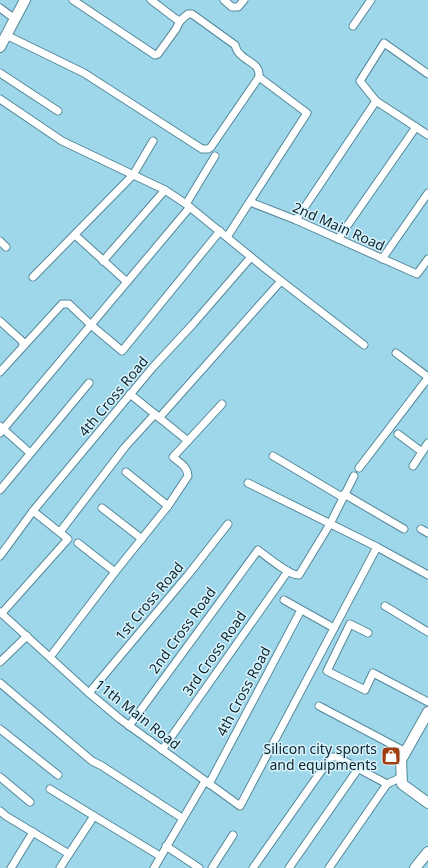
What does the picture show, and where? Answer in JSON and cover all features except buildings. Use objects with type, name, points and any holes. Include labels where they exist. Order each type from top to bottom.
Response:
[{"type":"street","points":[[0,47],[25,0]]},
{"type":"street","points":[[6,35],[97,81],[202,149],[208,149],[211,147],[259,77],[260,73],[258,68],[239,53],[235,45],[192,14],[188,14],[180,21],[158,54],[155,55],[73,0]]},
{"type":"street","points":[[151,0],[180,21]]},
{"type":"street","points":[[224,0],[232,7],[238,7],[244,0]]},
{"type":"street","points":[[353,26],[371,0]]},
{"type":"street","points":[[0,8],[15,19]]},
{"type":"street","points":[[427,132],[416,127],[376,101],[360,81],[384,43],[428,74]]},
{"type":"street","points":[[0,73],[58,111]]},
{"type":"street","points":[[227,237],[307,113],[259,77]]},
{"type":"street","points":[[0,99],[62,141],[165,190],[188,206],[281,281],[364,344]]},
{"type":"street","points":[[296,220],[376,101]]},
{"type":"street","points":[[338,239],[416,127]]},
{"type":"street","points":[[33,277],[133,175],[152,141]]},
{"type":"street","points":[[30,454],[1,429],[91,325],[188,206],[216,156]]},
{"type":"street","points":[[104,261],[165,190]]},
{"type":"street","points":[[382,259],[428,193]]},
{"type":"street","name":"2nd Main Road","points":[[250,202],[296,220],[417,274],[428,260]]},
{"type":"street","points":[[0,372],[62,304],[69,304],[122,351],[220,231]]},
{"type":"street","points":[[75,234],[127,282]]},
{"type":"street","points":[[0,241],[6,247]]},
{"type":"street","name":"4th Cross Road","points":[[0,556],[33,511],[130,394],[251,257]]},
{"type":"street","points":[[60,532],[125,447],[157,416],[281,281]]},
{"type":"street","points":[[0,321],[22,341],[23,346]]},
{"type":"street","points":[[359,468],[428,378],[396,353]]},
{"type":"street","points":[[0,490],[89,382]]},
{"type":"street","points":[[130,394],[188,440]]},
{"type":"street","points":[[50,657],[168,506],[188,476],[185,466],[173,457],[222,404]]},
{"type":"street","points":[[398,434],[422,452]]},
{"type":"street","points":[[413,466],[428,443]]},
{"type":"street","points":[[273,456],[404,529]]},
{"type":"street","points":[[126,472],[168,506]]},
{"type":"street","points":[[288,571],[296,576],[299,575],[330,524],[343,495],[354,476]]},
{"type":"street","points":[[248,483],[377,547],[428,575]]},
{"type":"street","points":[[102,508],[142,539]]},
{"type":"street","points":[[1,612],[68,539],[33,511]]},
{"type":"street","name":"1st Cross Road","points":[[89,694],[188,575],[228,524]]},
{"type":"street","points":[[421,529],[428,533]]},
{"type":"street","points":[[78,543],[115,572]]},
{"type":"street","points":[[284,600],[334,628],[377,547]]},
{"type":"street","name":"2nd Cross Road","points":[[129,726],[258,550],[288,571]]},
{"type":"street","name":"3rd Cross Road","points":[[162,750],[288,571]]},
{"type":"street","points":[[385,606],[428,632]]},
{"type":"street","name":"4th Cross Road","points":[[154,868],[182,818],[207,782],[301,610]]},
{"type":"street","name":"11th Main Road","points":[[1,612],[89,694],[129,726],[240,806],[334,628]]},
{"type":"street","points":[[368,633],[350,624],[327,671],[365,690],[373,673],[428,702]]},
{"type":"street","points":[[0,662],[27,636]]},
{"type":"street","points":[[0,683],[92,761],[182,818]]},
{"type":"street","points":[[319,706],[406,752]]},
{"type":"street","points":[[428,712],[425,724],[401,760],[402,784],[428,803]]},
{"type":"street","points":[[0,729],[58,775]]},
{"type":"street","points":[[253,868],[331,757],[337,757],[387,784]]},
{"type":"street","points":[[289,868],[358,768]]},
{"type":"street","points":[[0,777],[30,802]]},
{"type":"street","points":[[329,868],[387,784],[402,777]]},
{"type":"street","points":[[50,789],[160,856]]},
{"type":"street","points":[[0,811],[69,854]]},
{"type":"street","points":[[60,868],[94,816]]},
{"type":"street","points":[[11,868],[33,832]]},
{"type":"street","points":[[212,868],[233,835]]},
{"type":"street","points":[[166,846],[199,868]]},
{"type":"street","points":[[415,868],[428,852]]},
{"type":"place","name":"Silicon city sports and equipments","points":[[391,756]]}]
